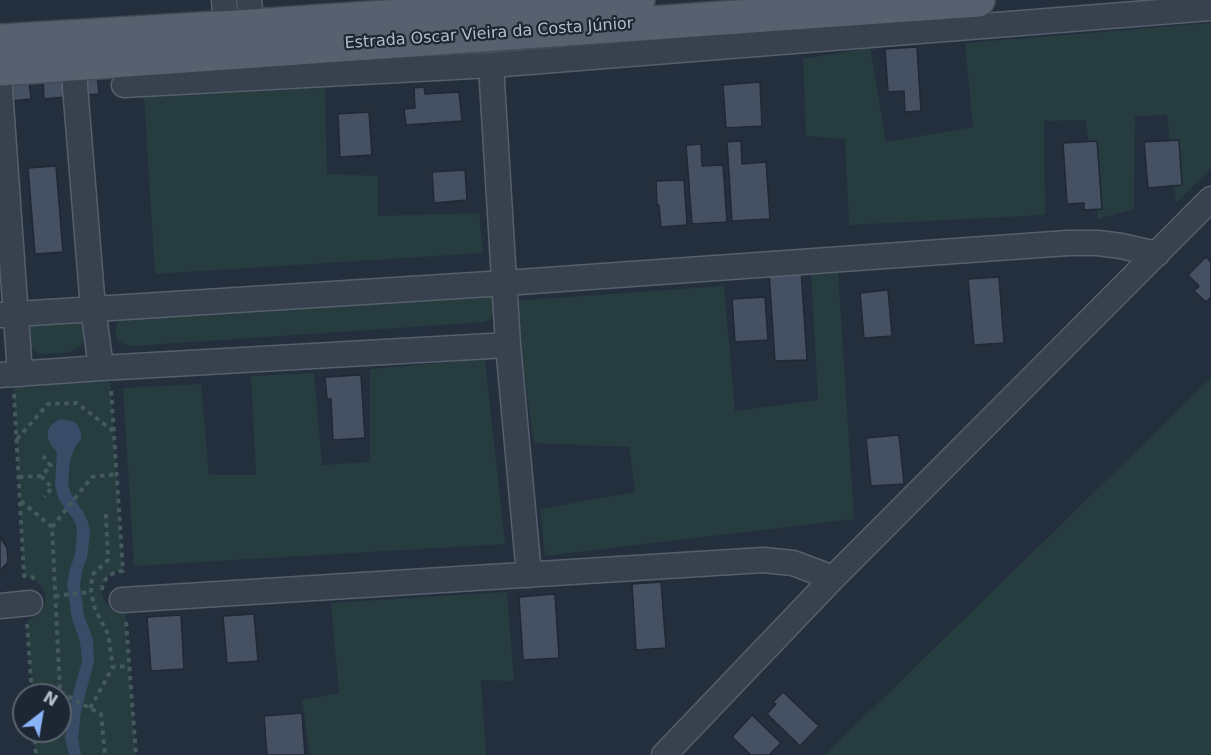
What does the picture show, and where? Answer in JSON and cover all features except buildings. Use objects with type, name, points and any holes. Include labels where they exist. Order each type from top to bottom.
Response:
[{"type":"main road","name":"Estrada Oscar Vieira da Costa Júnior","points":[[0,41],[238,14],[638,0]]},
{"type":"main road","name":"Estrada Oscar Vieira da Costa Júnior","points":[[0,69],[978,0]]},
{"type":"street","points":[[124,85],[491,65],[1211,8]]},
{"type":"street","points":[[75,65],[93,308],[106,376]]},
{"type":"street","points":[[491,65],[508,345],[529,575]]},
{"type":"street","points":[[0,89],[10,375],[106,376],[508,345]]},
{"type":"street","points":[[664,755],[833,578],[1211,199]]},
{"type":"street","points":[[8,314],[505,283],[1068,243],[1098,243],[1157,254]]},
{"type":"street","points":[[116,603],[763,560],[793,563],[833,578]]},
{"type":"street","points":[[0,606],[33,603]]},
{"type":"path","points":[[10,375],[14,393],[24,576],[38,581],[33,603],[32,683]]},
{"type":"path","points":[[106,376],[114,431],[123,571],[110,574],[105,579],[101,592],[116,603],[129,666],[136,755]]},
{"type":"path","points":[[76,395],[76,403]]},
{"type":"path","points":[[16,440],[48,404],[48,397]]},
{"type":"path","points":[[48,404],[76,403],[114,431]]},
{"type":"path","points":[[19,477],[40,477],[51,466],[43,456]]},
{"type":"path","points":[[58,683],[52,527],[92,477],[117,474]]},
{"type":"path","points":[[40,477],[51,488],[44,497]]},
{"type":"path","points":[[20,500],[52,527]]},
{"type":"path","points":[[55,596],[91,592]]},
{"type":"path","points":[[90,708],[113,667],[129,666]]},
{"type":"path","points":[[72,699],[101,714],[105,755]]},
{"type":"green space","points":[[1211,23],[1211,168],[1176,203],[1167,115],[1135,116],[1134,209],[1098,219],[1086,120],[1044,121],[1045,215],[849,225],[845,139],[806,136],[803,59],[870,48],[886,142],[973,127],[965,43]]},
{"type":"green space","points":[[325,88],[327,174],[378,176],[378,216],[479,213],[483,253],[155,274],[144,97]]},
{"type":"green space","points":[[838,271],[854,519],[545,556],[540,509],[635,492],[629,447],[534,443],[514,301],[724,286],[735,411],[818,400],[811,272]]},
{"type":"green space","points":[[488,293],[494,300],[495,309],[492,316],[485,322],[134,346],[123,344],[116,333],[121,318]]},
{"type":"green space","points":[[78,320],[83,328],[84,338],[81,344],[72,351],[39,354],[30,347],[27,329],[30,324]]},
{"type":"green space","points":[[485,359],[505,544],[134,566],[123,388],[201,384],[209,475],[256,475],[251,376],[314,373],[322,465],[370,462],[370,369]]},
{"type":"green space","points":[[10,375],[110,376],[123,571],[107,578],[102,592],[108,605],[125,611],[136,755],[36,755],[35,743],[72,743],[72,683],[31,683],[27,620],[41,611],[45,604],[45,597],[40,584],[24,576],[14,393]]},
{"type":"green space","points":[[1211,378],[1211,755],[825,755]]},
{"type":"green space","points":[[507,592],[514,681],[481,680],[486,755],[310,755],[302,700],[339,693],[331,603]]},
{"type":"water","points":[[61,419],[72,421],[77,424],[81,433],[81,439],[70,461],[68,484],[71,494],[88,522],[90,533],[80,585],[84,616],[93,639],[94,662],[81,711],[78,738],[81,755],[69,755],[66,743],[72,743],[72,698],[82,661],[80,641],[72,619],[67,585],[75,555],[77,533],[73,519],[59,500],[55,485],[57,452],[50,443],[48,434],[51,425]]}]
